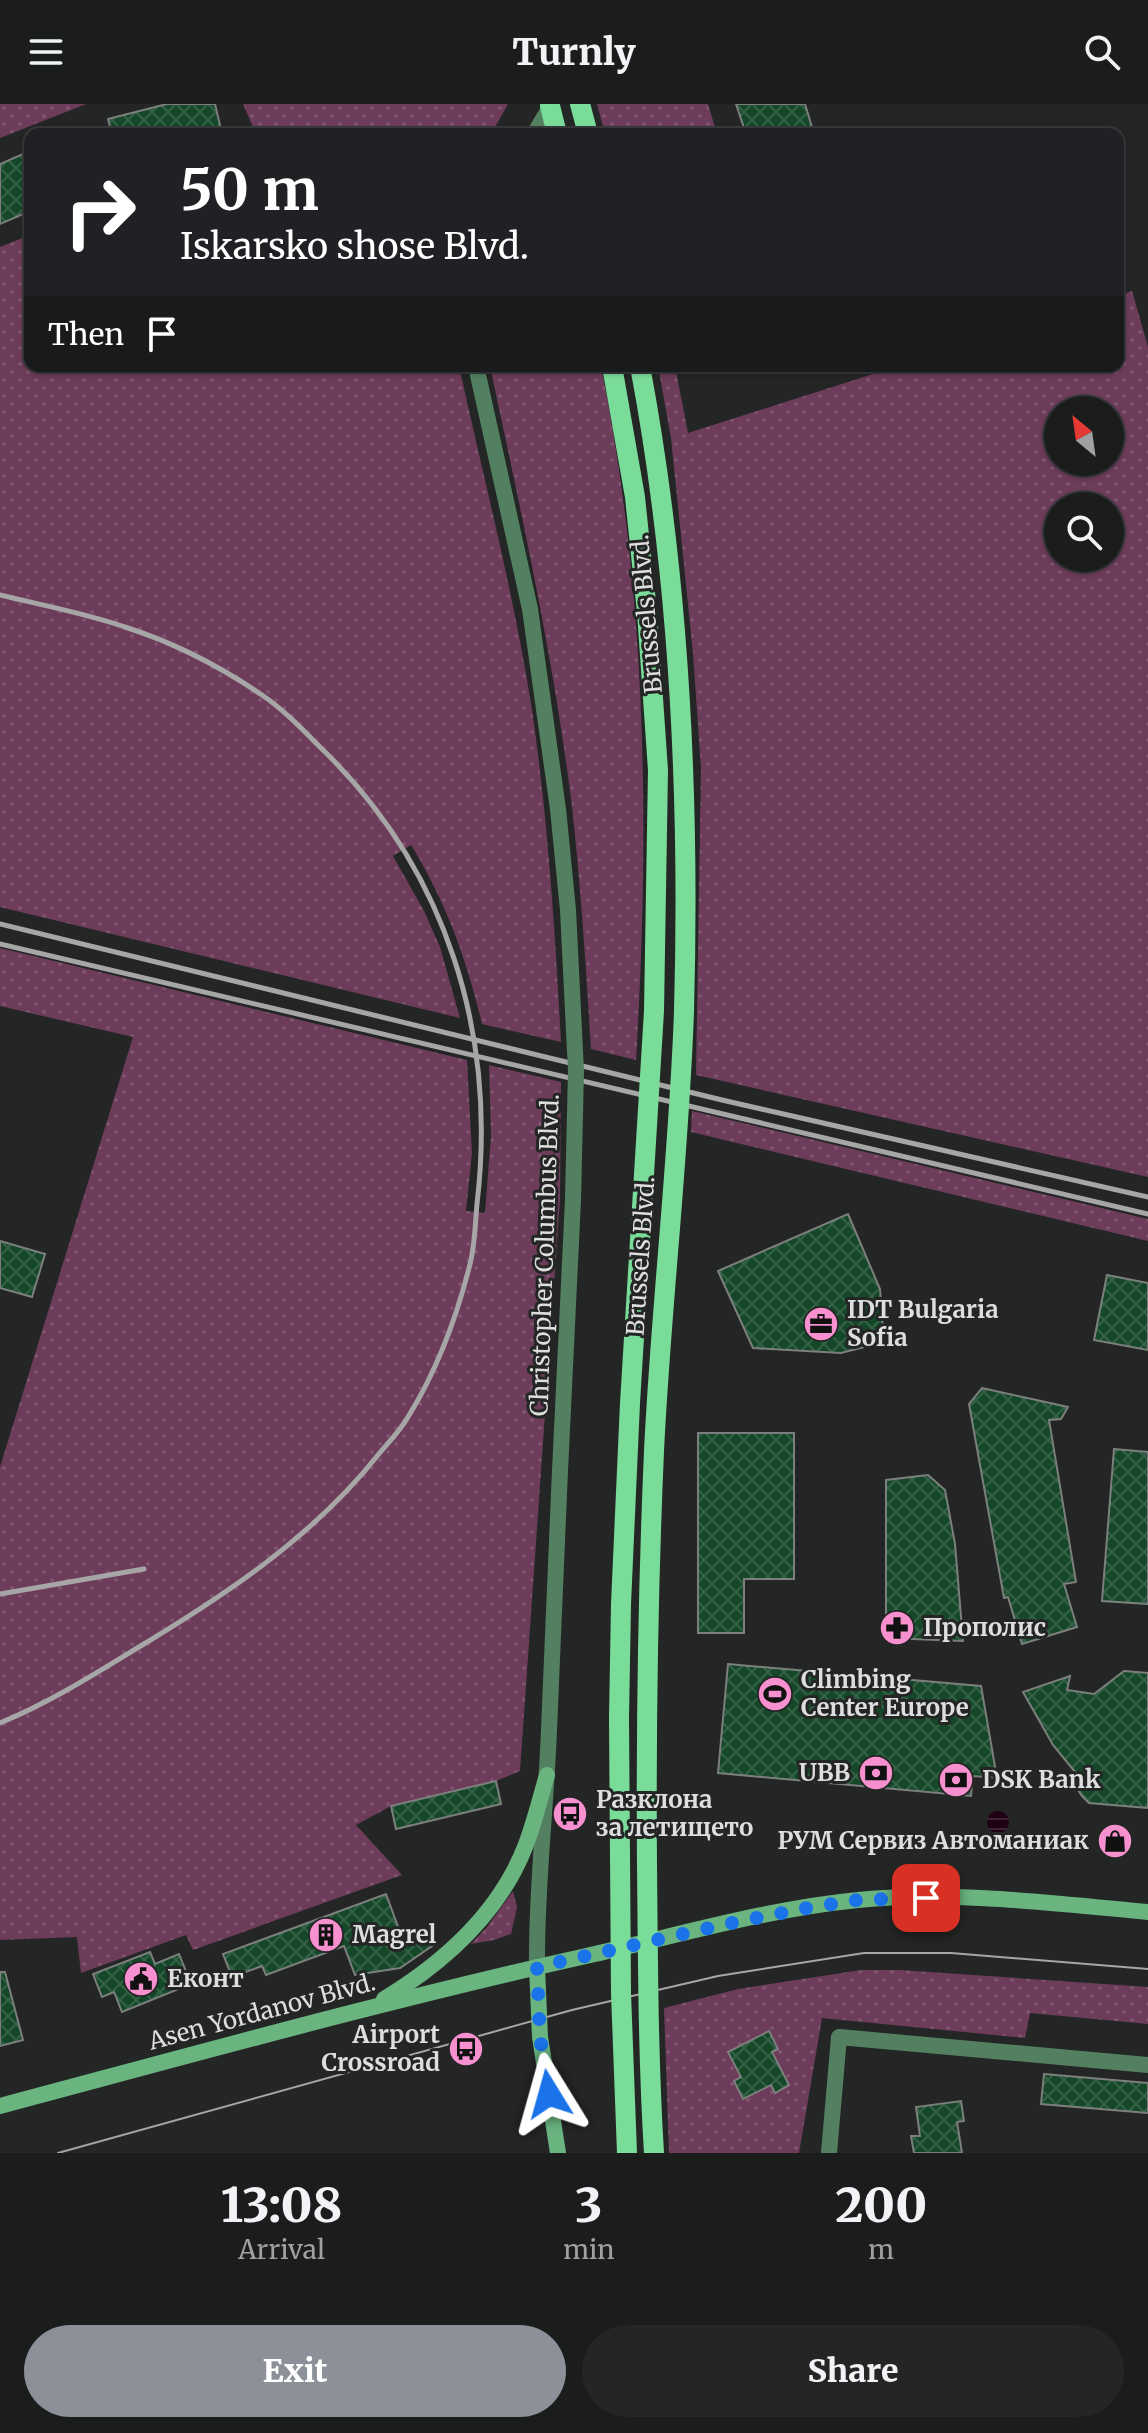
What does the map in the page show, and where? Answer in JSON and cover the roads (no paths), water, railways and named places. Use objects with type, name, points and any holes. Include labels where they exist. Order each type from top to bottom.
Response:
[{"type":"main road","points":[[550,104],[556,128]]},
{"type":"main road","points":[[580,104],[586,128]]},
{"type":"main road","name":"Brussels Blvd.","points":[[613,372],[635,497],[658,770],[654,1011],[621,1604],[621,1978],[627,2153]]},
{"type":"main road","name":"Brussels Blvd.","points":[[641,372],[661,495],[676,619],[685,770],[684,1013],[655,1448],[648,1605],[648,1973],[654,2153]]},
{"type":"main road","points":[[366,2009],[420,1977],[480,1920],[512,1874],[525,1848],[547,1775]]},
{"type":"main road","name":"Asen Yordanov Blvd.","points":[[0,2106],[537,1967],[727,1924],[858,1900],[994,1898],[1148,1912]]},
{"type":"main road","name":"Christopher Columbus Blvd.","points":[[537,1967],[540,2037],[558,2153]]},
{"type":"street","points":[[537,128],[550,104]]},
{"type":"street","name":"Christopher Columbus Blvd.","points":[[477,372],[530,609],[558,809],[568,910],[576,1071],[573,1200],[547,1775],[536,1931],[537,1967]]},
{"type":"street","points":[[829,2153],[839,2037],[1148,2065]]},
{"type":"tram line","points":[[58,2153],[572,2010],[718,1976],[864,1953],[951,1953],[1148,1969]]},
{"type":"railway","points":[[0,595],[125,627],[213,665],[286,714],[365,796],[402,847],[431,901],[454,958],[470,1017],[479,1078],[481,1141],[474,1244],[464,1287],[436,1364],[394,1437],[325,1513],[265,1563],[168,1630],[85,1680],[0,1723]]},
{"type":"railway","points":[[0,924],[722,1100],[1148,1197]]},
{"type":"railway","points":[[0,944],[1148,1214]]},
{"type":"railway","points":[[0,1594],[144,1569]]},
{"type":"place","name":"IDT Bulgaria Sofia","points":[[821,1324]]},
{"type":"place","name":"Прополис","points":[[897,1628]]},
{"type":"place","name":"Climbing Center Europe","points":[[775,1694]]},
{"type":"place","name":"UBB","points":[[876,1773]]},
{"type":"place","name":"DSK Bank","points":[[956,1780]]},
{"type":"place","name":"Разклона за летището","points":[[570,1814]]},
{"type":"place","name":"РУМ Сервиз Автоманиак","points":[[1115,1841]]},
{"type":"place","name":"Magrel","points":[[326,1935]]},
{"type":"place","name":"Еконт","points":[[141,1979]]},
{"type":"place","name":"Airport Crossroad","points":[[466,2049]]}]
